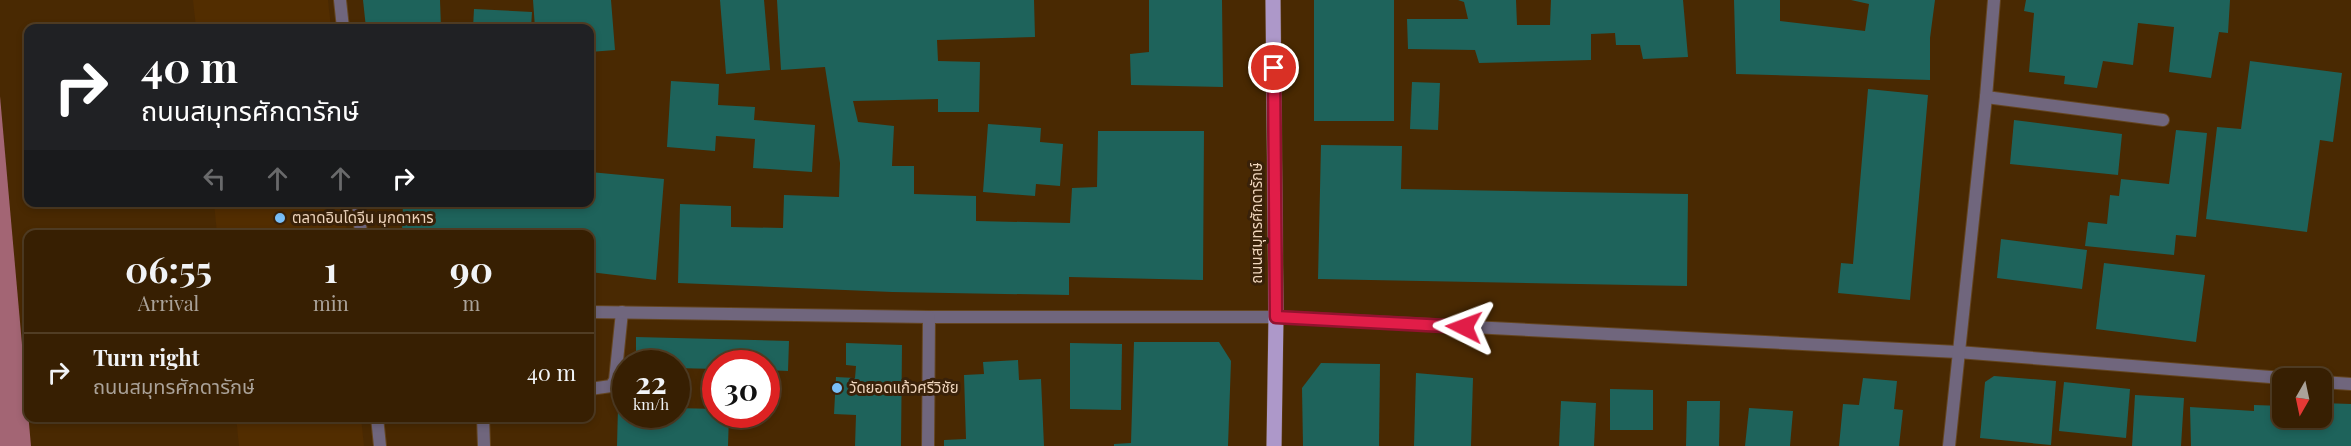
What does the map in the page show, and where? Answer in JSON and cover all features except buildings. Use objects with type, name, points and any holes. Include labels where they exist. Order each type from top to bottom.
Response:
[{"type":"main road","name":"ถนนสมุทรศักดารักษ์","points":[[1273,0],[1276,317],[1274,446]]},
{"type":"street","points":[[340,0],[343,24]]},
{"type":"street","points":[[1949,446],[1994,0]]},
{"type":"street","points":[[1986,97],[2163,120]]},
{"type":"street","points":[[358,207],[361,230]]},
{"type":"street","points":[[594,312],[929,317],[1276,317],[1958,352],[2272,377]]},
{"type":"street","points":[[594,388],[611,386],[615,380],[622,312]]},
{"type":"street","points":[[928,446],[929,317]]},
{"type":"street","points":[[2332,383],[2351,384]]},
{"type":"street","points":[[378,422],[380,446]]},
{"type":"street","points":[[483,422],[484,446]]},
{"type":"shaded area","points":[[193,0],[328,0],[331,24],[196,24]]},
{"type":"shaded area","points":[[0,96],[24,367],[24,422],[29,422],[31,446],[0,446]]},
{"type":"shaded area","name":"ตลาดอินโดจีน มุกดาหาร","points":[[214,207],[344,207],[347,230],[217,230]]},
{"type":"shaded area","points":[[237,422],[362,422],[364,446],[239,446]]},
{"type":"place","name":"ตลาดอินโดจีน มุกดาหาร","points":[[280,218]]},
{"type":"place","name":"วัดยอดแก้วศรีวิชัย","points":[[837,388]]},
{"type":"route","points":[[1274,68],[1276,317],[1464,327]]}]
